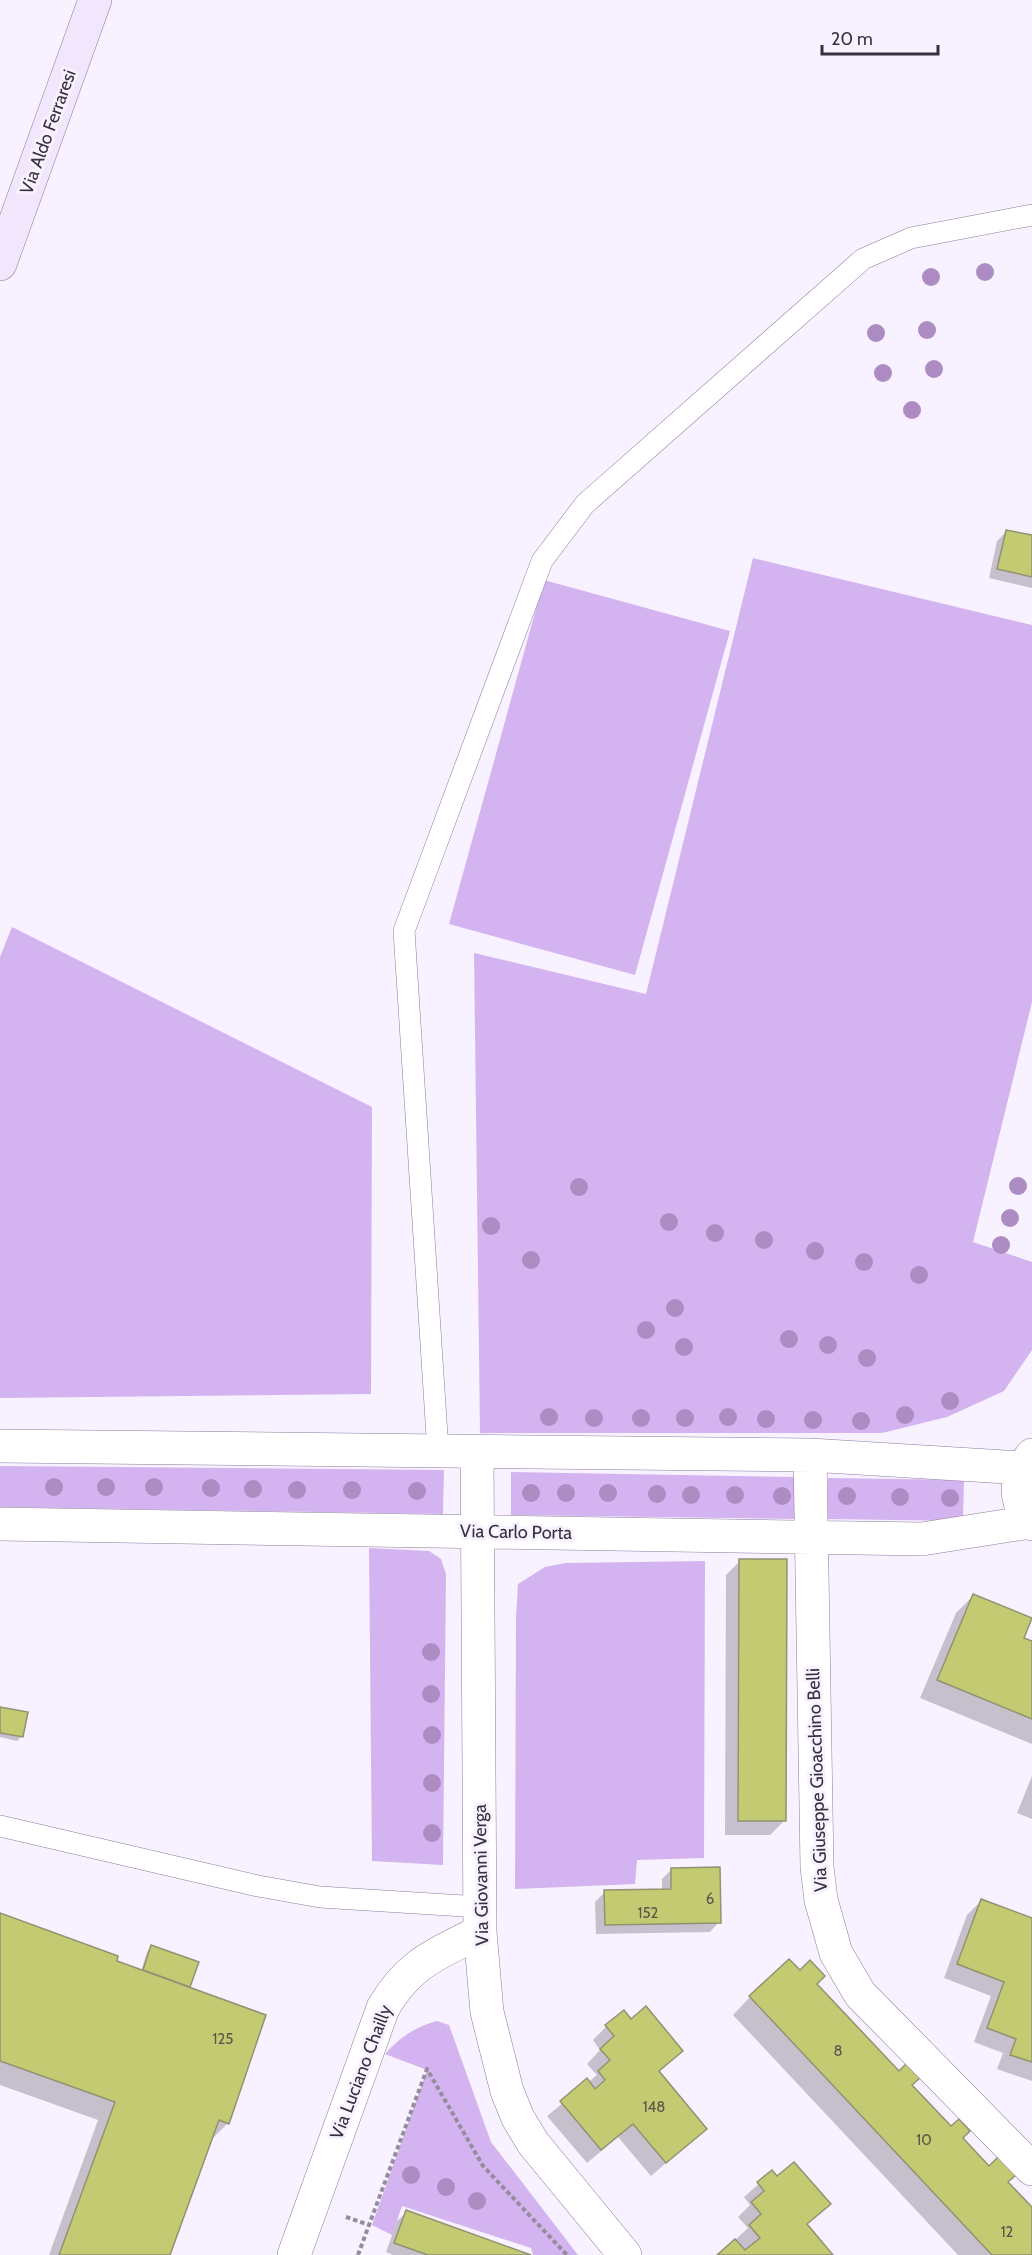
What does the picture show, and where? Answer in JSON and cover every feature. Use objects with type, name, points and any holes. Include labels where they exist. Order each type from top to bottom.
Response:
[{"type":"main road","name":"Via Aldo Ferraresi","points":[[0,264],[95,0]]},
{"type":"street","points":[[0,1446],[1029,1458],[1017,1483],[1018,1500],[1031,1523]]},
{"type":"street","name":"Via Giovanni Verga","points":[[477,1452],[480,1532],[480,1920],[487,2012],[507,2091],[518,2118],[533,2143],[625,2255]]},
{"type":"street","name":"Via Giuseppe Gioacchino Belli","points":[[810,1455],[817,1867],[821,1900],[836,1953],[860,1994],[1032,2169]]},
{"type":"street","name":"Via Carlo Porta","points":[[0,1524],[922,1539],[1031,1523]]},
{"type":"street","name":"Via Luciano Chailly","points":[[294,2255],[383,2008],[396,1984],[414,1967],[480,1920]]},
{"type":"lane","points":[[438,1451],[404,931],[542,561],[585,504],[863,259],[911,238],[1032,215]]},
{"type":"lane","points":[[0,1826],[258,1886],[480,1920]]},
{"type":"path","points":[[358,2255],[427,2069],[483,2166],[567,2255]]},
{"type":"path","points":[[312,2206],[369,2225]]},
{"type":"shaded area","points":[[753,558],[1032,625],[1032,1002],[973,1242],[1032,1262],[1032,1350],[1004,1391],[947,1417],[882,1433],[480,1433],[474,953],[646,994]]},
{"type":"shaded area","points":[[544,580],[730,631],[635,975],[449,924]]},
{"type":"shaded area","points":[[12,927],[372,1107],[371,1394],[0,1398],[0,957]]},
{"type":"shaded area","points":[[0,1466],[444,1470],[443,1514],[0,1507]]},
{"type":"shaded area","points":[[511,1472],[796,1477],[796,1519],[511,1515]]},
{"type":"shaded area","points":[[828,1478],[964,1480],[963,1521],[827,1519]]},
{"type":"shaded area","points":[[369,1548],[429,1551],[441,1559],[446,1574],[443,1865],[372,1861]]},
{"type":"shaded area","points":[[705,1561],[704,1858],[637,1860],[635,1884],[515,1889],[518,1584],[545,1567],[566,1563]]},
{"type":"shaded area","points":[[437,2021],[449,2025],[491,2142],[578,2255],[533,2255],[531,2248],[402,2206],[392,2235],[372,2225],[427,2070],[385,2054],[408,2033]]},
{"type":"building","points":[[1006,530],[1032,535],[1032,577],[997,569]]},
{"type":"building","points":[[739,1559],[787,1559],[786,1821],[738,1821]]},
{"type":"building","points":[[973,1594],[1032,1618],[1024,1638],[1032,1641],[1032,1719],[937,1680]]},
{"type":"building","points":[[0,1707],[28,1712],[23,1737],[0,1733]]},
{"type":"building","points":[[720,1867],[721,1923],[605,1925],[604,1890],[671,1889],[671,1868]]},
{"type":"building","points":[[981,1899],[1032,1918],[1032,2062],[1010,2055],[1016,2039],[987,2028],[1004,1982],[957,1964]]},
{"type":"building","points":[[0,1913],[118,1956],[117,1961],[266,2015],[229,2124],[219,2120],[170,2255],[59,2255],[115,2102],[0,2061]]},
{"type":"building","points":[[151,1945],[199,1962],[190,1987],[143,1970]]},
{"type":"building","points":[[789,1959],[800,1970],[810,1960],[825,1976],[817,1984],[899,2071],[907,2063],[921,2077],[912,2085],[951,2126],[959,2119],[970,2131],[963,2138],[989,2166],[999,2156],[1016,2175],[1008,2182],[1032,2207],[1032,2255],[992,2255],[749,1996]]},
{"type":"building","points":[[646,2006],[683,2051],[659,2071],[707,2129],[666,2163],[633,2124],[601,2150],[560,2101],[587,2078],[595,2089],[605,2080],[598,2071],[610,2060],[600,2049],[614,2036],[605,2025],[624,2010],[631,2019]]},
{"type":"building","points":[[794,2162],[831,2204],[807,2224],[833,2255],[717,2255],[735,2239],[745,2250],[760,2238],[749,2225],[761,2214],[751,2202],[764,2191],[757,2182],[772,2170],[777,2176]]},
{"type":"building","points":[[406,2210],[531,2255],[428,2255],[394,2243]]}]
